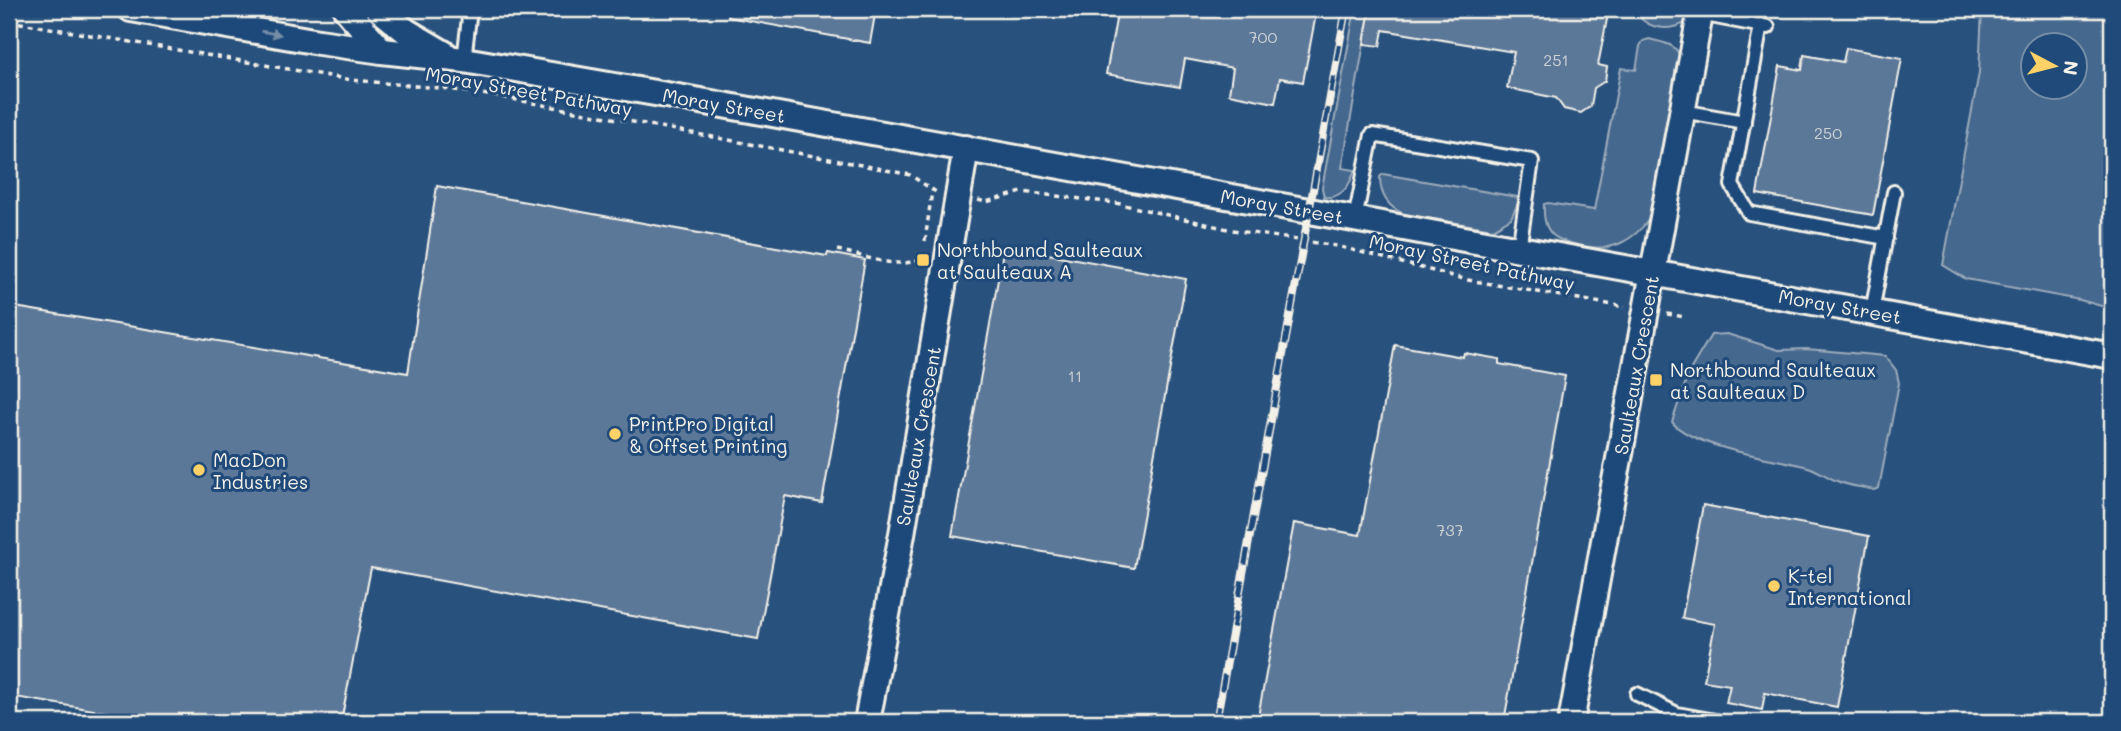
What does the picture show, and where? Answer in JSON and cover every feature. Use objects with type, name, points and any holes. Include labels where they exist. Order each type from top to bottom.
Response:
[{"type":"street","name":"Moray Street","points":[[131,9],[382,51],[457,59],[966,148],[2112,356]]},
{"type":"street","points":[[346,9],[382,51]]},
{"type":"street","name":"Moray Street","points":[[379,9],[407,31],[457,59]]},
{"type":"street","name":"Saulteaux Crescent","points":[[1571,722],[1701,11]]},
{"type":"street","name":"Saulteaux Crescent","points":[[867,722],[900,546],[966,148]]},
{"type":"lane","points":[[457,59],[470,9]]},
{"type":"lane","points":[[1701,11],[1765,26],[1732,185],[1749,213],[1886,238]]},
{"type":"lane","points":[[1682,111],[1744,122]]},
{"type":"lane","points":[[1355,219],[1372,135],[1532,161],[1519,249]]},
{"type":"lane","points":[[1872,312],[1894,192]]},
{"type":"lane","points":[[1637,694],[1677,714],[1721,722]]},
{"type":"path","name":"Moray Street Pathway","points":[[9,21],[352,80],[501,97],[877,167],[910,175],[932,191],[986,202],[1022,192],[1116,203],[1232,230],[1336,246],[1468,280],[1613,305]]},
{"type":"path","points":[[837,250],[881,262],[901,264],[923,260],[932,191]]},
{"type":"shaded area","points":[[1355,9],[1370,9],[1342,168],[1355,170],[1344,190],[1336,196],[1324,197],[1322,188]]},
{"type":"shaded area","points":[[1636,9],[1690,9],[1687,21],[1665,28],[1650,25],[1639,16]]},
{"type":"shaded area","points":[[1982,9],[2112,9],[2112,309],[2080,300],[1966,279],[1943,265],[1979,73]]},
{"type":"shaded area","points":[[1649,39],[1674,47],[1681,62],[1650,218],[1634,235],[1612,246],[1598,248],[1558,239],[1545,223],[1544,204],[1594,210],[1621,68],[1636,70],[1640,46],[1643,41]]},
{"type":"shaded area","points":[[1383,174],[1517,197],[1519,201],[1511,218],[1493,229],[1404,214],[1393,208],[1383,195],[1380,177]]},
{"type":"shaded area","points":[[1727,334],[1779,350],[1807,349],[1885,356],[1896,370],[1899,383],[1879,488],[1874,490],[1846,484],[1808,467],[1715,445],[1682,431],[1672,422],[1689,372],[1711,335]]},
{"type":"building","points":[[729,9],[876,9],[870,43],[728,17]]},
{"type":"building","points":[[1118,9],[1317,9],[1303,82],[1280,78],[1275,103],[1229,94],[1233,68],[1185,59],[1180,87],[1106,74]]},
{"type":"building","points":[[1370,9],[1609,9],[1598,65],[1607,67],[1605,81],[1594,88],[1591,106],[1581,113],[1564,109],[1556,98],[1507,88],[1514,52],[1383,30],[1380,46],[1364,44]]},
{"type":"building","points":[[1846,48],[1902,58],[1873,215],[1757,194],[1780,66],[1802,70],[1804,55],[1843,62]]},
{"type":"building","points":[[437,186],[827,256],[828,253],[865,260],[822,503],[785,496],[758,639],[371,568],[341,722],[166,722],[9,696],[9,306],[408,373]]},
{"type":"building","points":[[1004,246],[1186,279],[1134,568],[952,536]]},
{"type":"building","points":[[1395,345],[1463,357],[1464,353],[1499,359],[1499,364],[1565,376],[1504,722],[1257,722],[1294,523],[1360,535]]},
{"type":"building","name":"K-tel International","points":[[1703,505],[1869,536],[1837,707],[1765,693],[1762,710],[1726,703],[1730,685],[1704,681],[1715,624],[1682,618]]},
{"type":"railway","points":[[1216,722],[1346,9]]},
{"type":"place","name":"Northbound Saulteaux at Saulteaux A","points":[[923,260]]},
{"type":"place","name":"Northbound Saulteaux at Saulteaux D","points":[[1656,380]]},
{"type":"place","name":"PrintPro Digital & Offset Printing","points":[[615,434]]},
{"type":"place","name":"MacDon Industries","points":[[199,470]]},
{"type":"place","name":"K-tel International","points":[[1774,586]]}]
